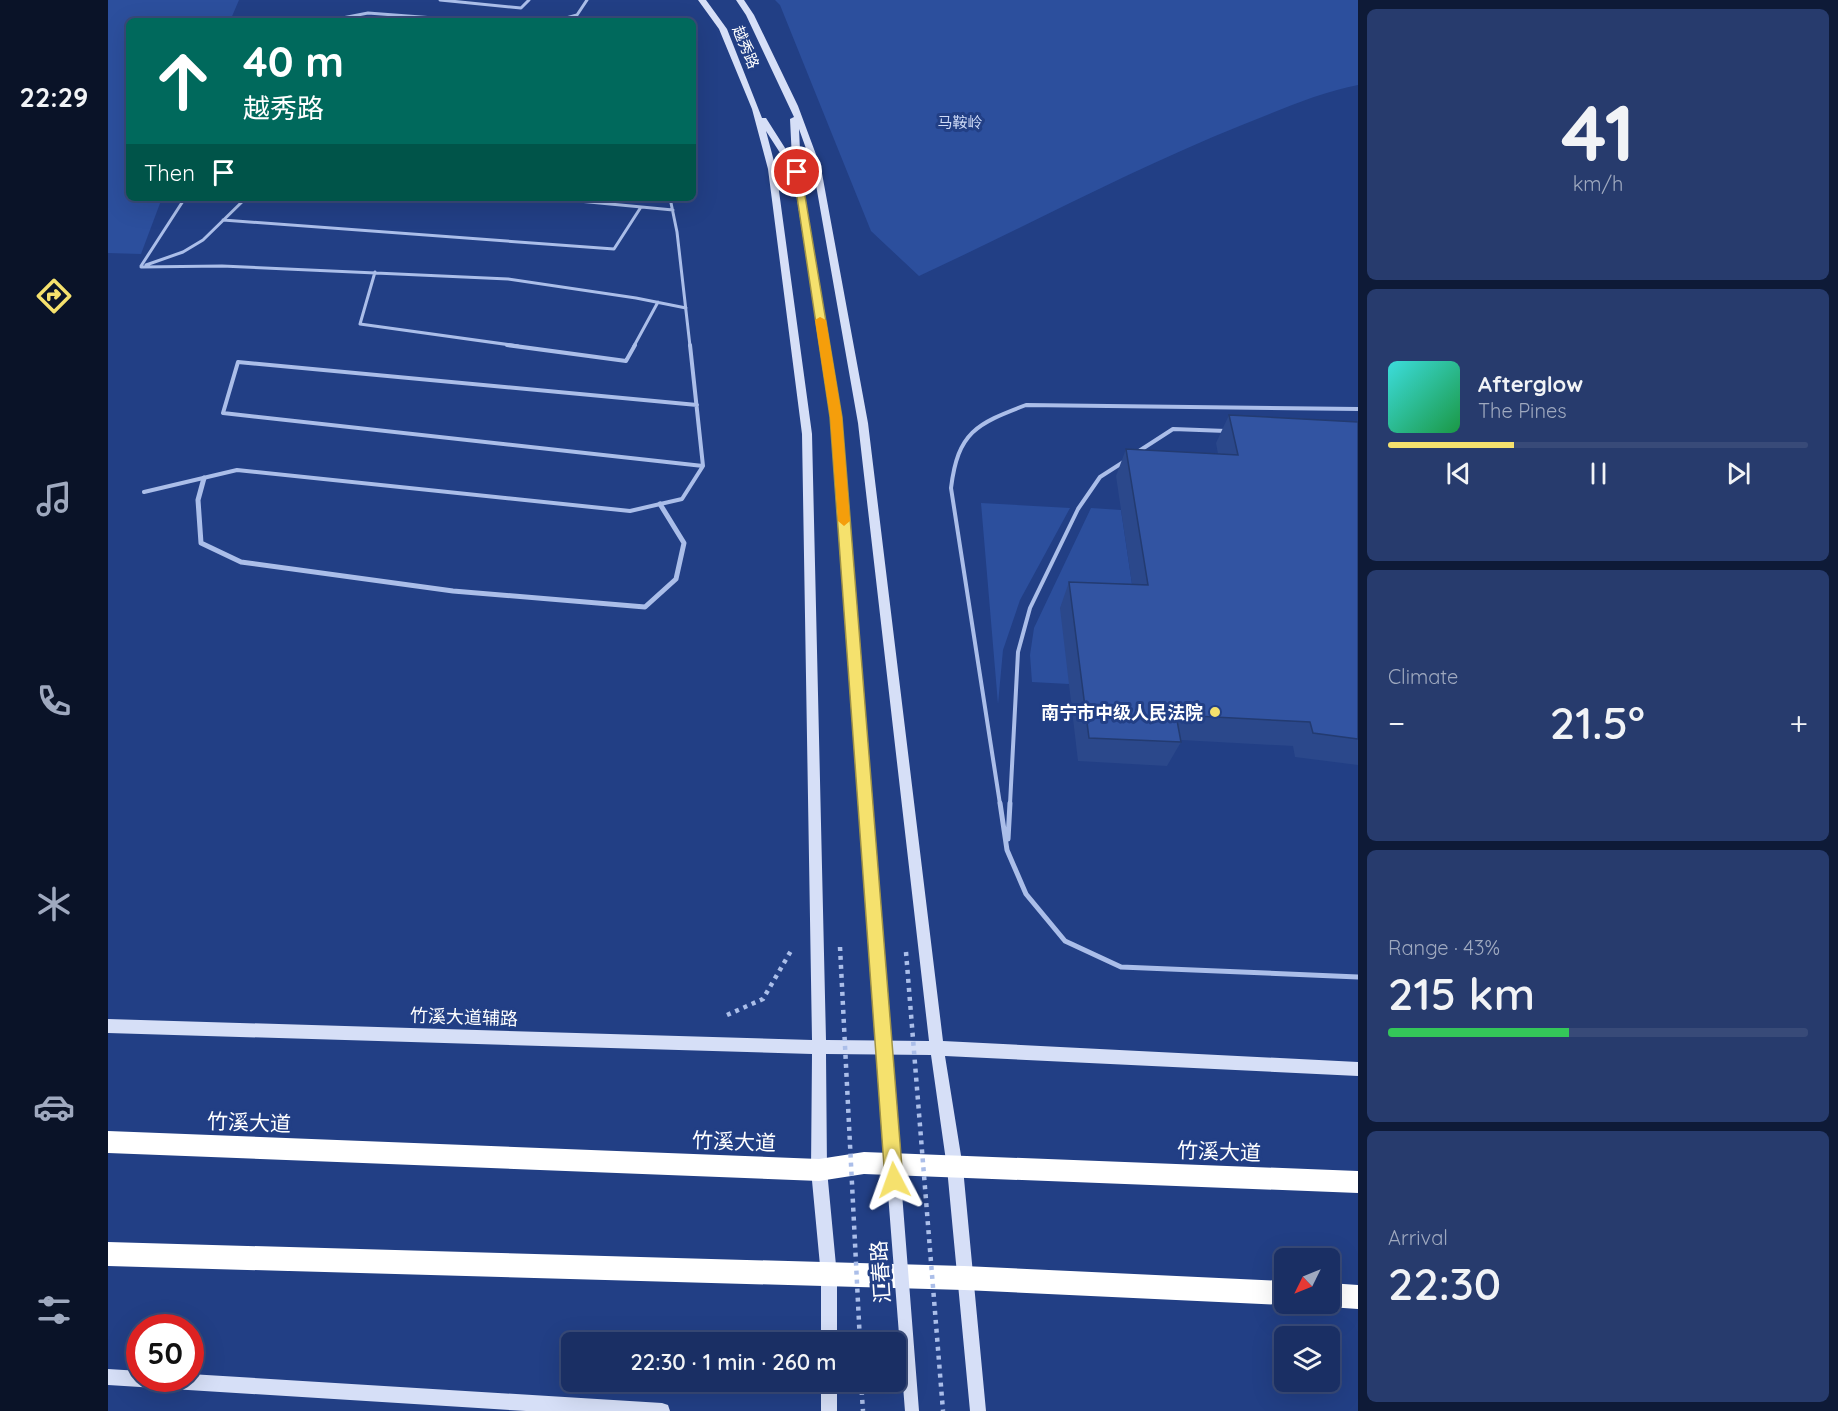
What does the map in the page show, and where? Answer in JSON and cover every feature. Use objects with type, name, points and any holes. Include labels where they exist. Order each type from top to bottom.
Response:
[{"type":"highway","name":"竹溪大道","points":[[108,1142],[819,1170],[864,1164],[1358,1182]]},
{"type":"highway","points":[[108,1254],[964,1278],[1274,1293]]},
{"type":"highway","points":[[1340,1296],[1358,1297]]},
{"type":"main road","name":"越秀路","points":[[702,0],[723,29],[756,109]]},
{"type":"main road","name":"越秀路","points":[[740,0],[750,15],[794,106],[817,168],[863,423],[937,1048],[955,1167],[978,1411]]},
{"type":"main road","points":[[794,106],[797,172]]},
{"type":"main road","points":[[756,109],[797,172]]},
{"type":"main road","points":[[756,109],[772,169],[807,434],[819,1047],[819,1170],[829,1276],[829,1332]]},
{"type":"main road","name":"汇春路","points":[[797,172],[836,417],[912,1411]]},
{"type":"main road","name":"竹溪大道辅路","points":[[108,1026],[819,1047],[937,1048],[1358,1069]]},
{"type":"main road","points":[[108,1377],[662,1411]]},
{"type":"main road","points":[[829,1392],[829,1411]]},
{"type":"street","points":[[204,478],[198,500],[201,543],[241,562],[453,591],[645,607],[676,579],[684,543],[660,504]]},
{"type":"lane","points":[[440,0],[521,8],[529,0]]},
{"type":"lane","points":[[566,18],[578,15],[587,0]]},
{"type":"lane","points":[[343,18],[369,13],[433,18]]},
{"type":"lane","points":[[141,267],[183,201]]},
{"type":"lane","points":[[141,267],[183,252],[203,240],[243,201]]},
{"type":"lane","points":[[578,201],[673,210]]},
{"type":"lane","points":[[144,492],[237,470],[630,511],[682,499],[703,466],[686,308],[671,201]]},
{"type":"lane","points":[[223,220],[614,249],[641,207]]},
{"type":"lane","points":[[141,267],[222,266],[508,279],[686,308]]},
{"type":"lane","points":[[375,272],[360,324],[626,361],[658,302]]},
{"type":"lane","points":[[697,405],[238,362],[223,413],[703,466]]},
{"type":"lane","points":[[1358,409],[1026,405],[989,418],[966,436],[953,461],[951,488],[1007,850],[1026,894],[1065,941],[1121,967],[1358,977]]},
{"type":"lane","points":[[1136,453],[1173,429],[1231,431]]},
{"type":"lane","points":[[1007,850],[1018,652],[1030,608],[1078,509],[1100,477],[1127,459]]},
{"type":"path","points":[[830,948],[840,947],[859,1332]]},
{"type":"path","points":[[727,1015],[763,999],[790,949],[800,949]]},
{"type":"path","points":[[906,952],[943,1411]]},
{"type":"path","points":[[862,1392],[863,1411]]},
{"type":"green space","points":[[108,0],[239,0],[231,18],[126,18],[126,201],[161,201],[141,254],[108,253]]},
{"type":"green space","name":"马鞍岭","points":[[775,0],[1358,0],[1358,85],[1299,102],[1201,142],[919,276],[871,231],[780,5]]},
{"type":"green space","points":[[981,503],[1070,508],[1020,600],[1003,650],[998,704]]},
{"type":"green space","points":[[1091,508],[1121,510],[1136,611],[1069,684],[1032,682],[1030,655],[1034,628]]},
{"type":"building","points":[[1229,415],[1358,422],[1358,739],[1313,733],[1310,722],[1176,715],[1181,742],[1089,738],[1069,582],[1148,585],[1126,449],[1238,455]]},
{"type":"slow traffic","points":[[820,320],[836,417],[844,521]]},
{"type":"place","name":"南宁市中级人民法院","points":[[1215,712]]},
{"type":"route","points":[[797,172],[836,417],[894,1180]]}]
